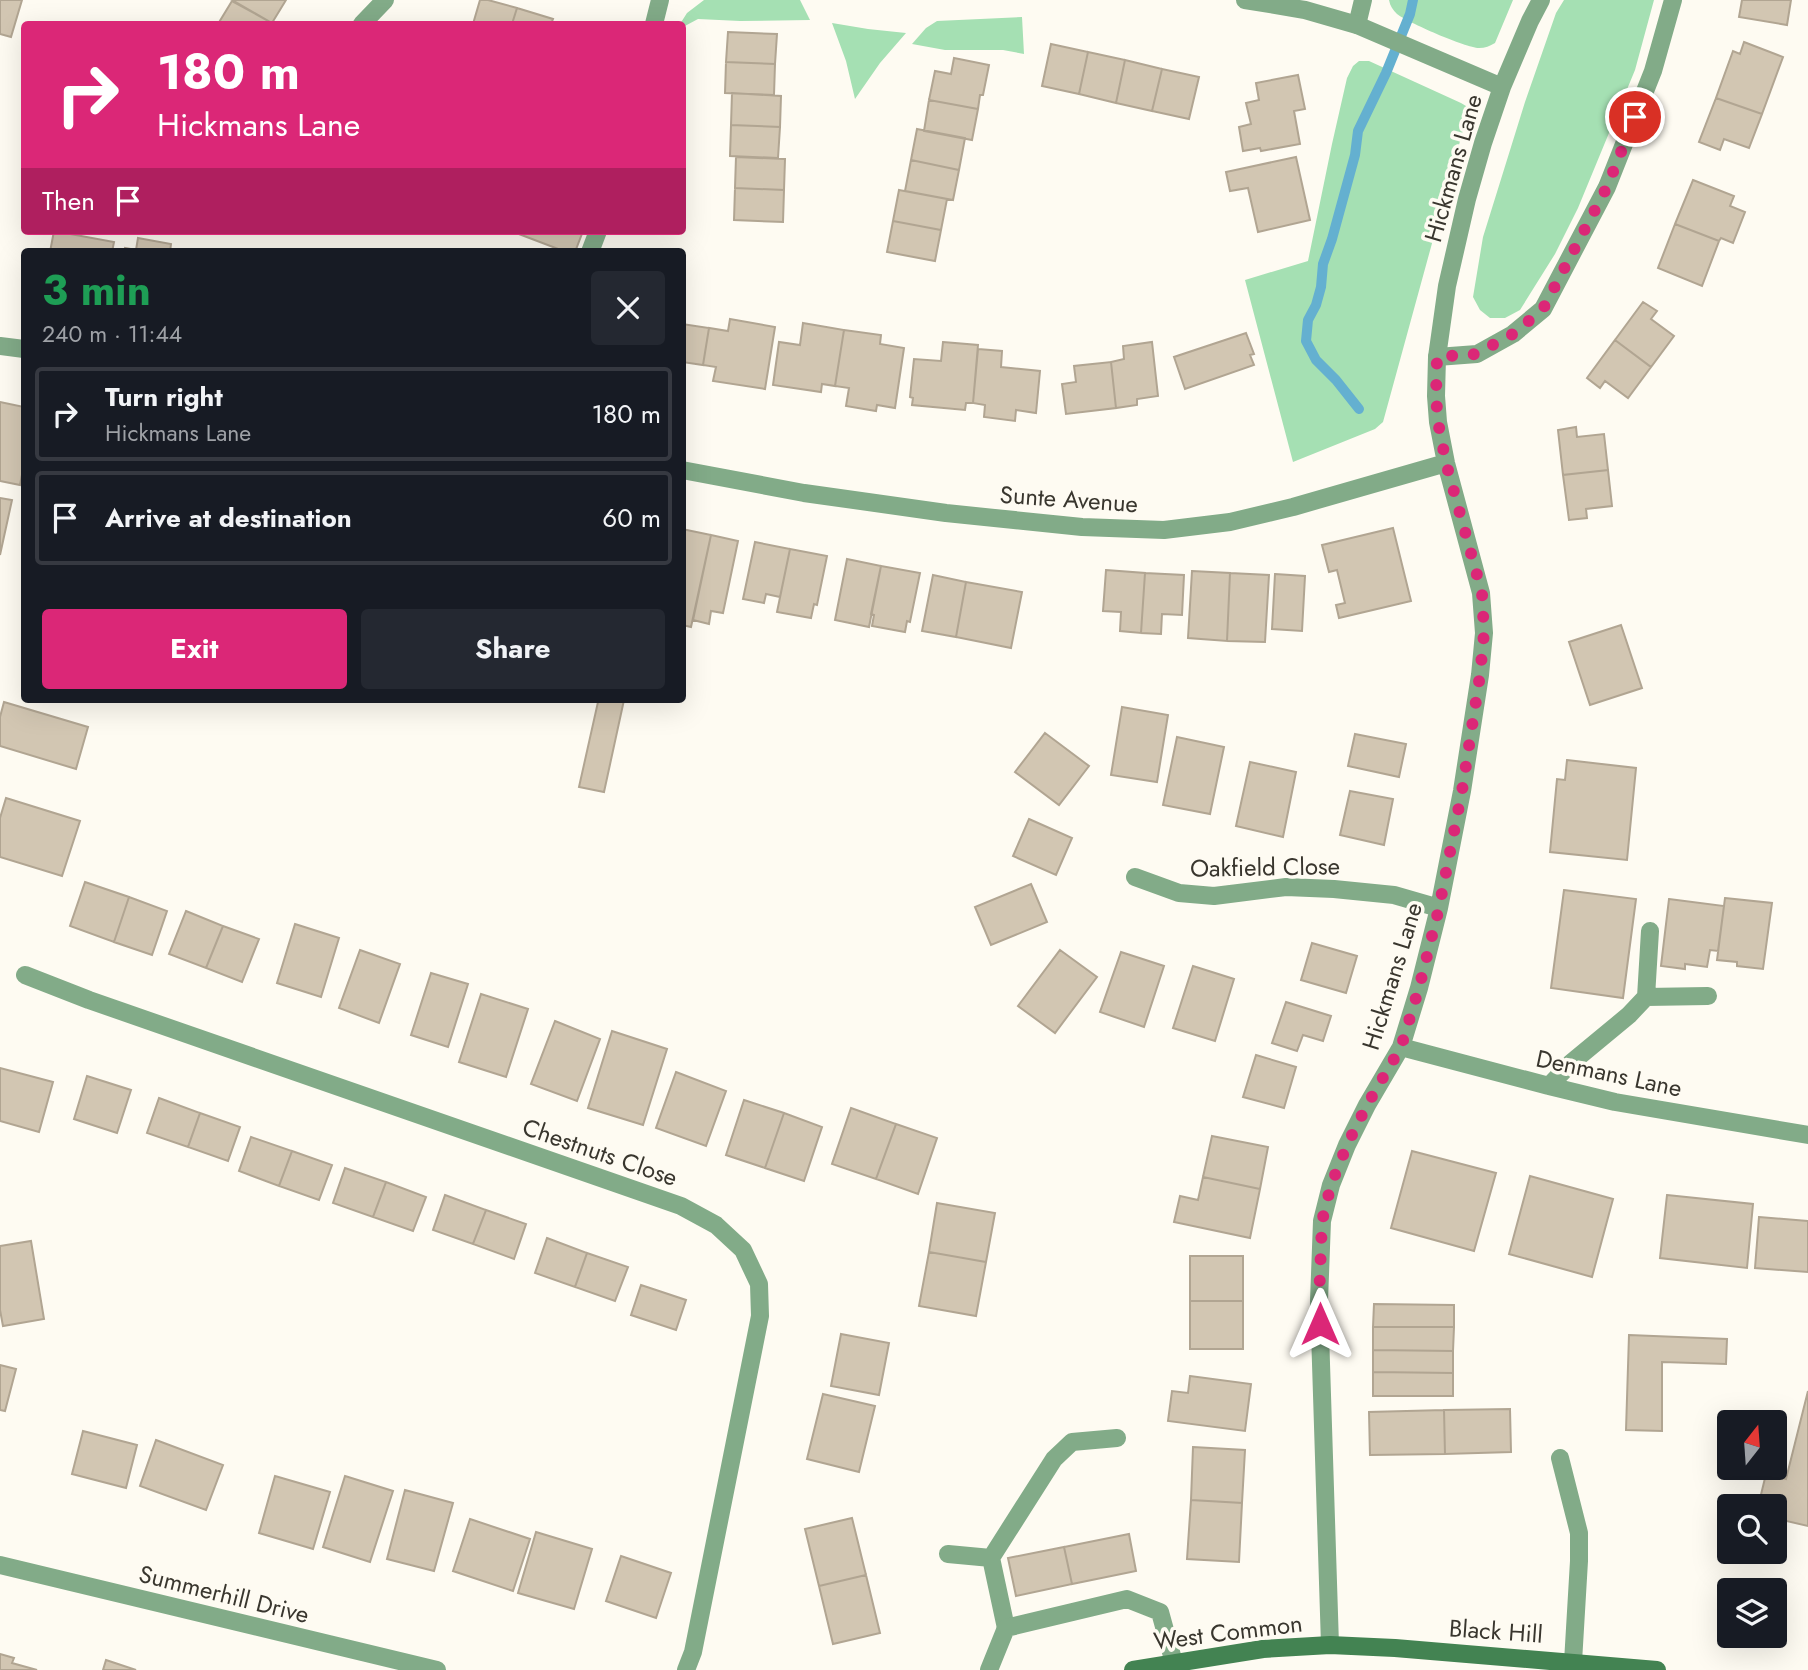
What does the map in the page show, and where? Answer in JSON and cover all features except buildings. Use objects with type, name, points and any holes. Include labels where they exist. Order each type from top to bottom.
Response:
[{"type":"main road","name":"Black Hill","points":[[1330,1645],[1657,1670]]},
{"type":"main road","name":"West Common","points":[[1133,1670],[1263,1649],[1330,1645]]},
{"type":"street","points":[[365,21],[385,0]]},
{"type":"street","points":[[655,21],[660,0]]},
{"type":"street","points":[[1245,0],[1304,10],[1357,25],[1502,87]]},
{"type":"street","points":[[1357,25],[1363,0]]},
{"type":"street","name":"Hickmans Lane","points":[[1330,1645],[1319,1301],[1322,1221],[1331,1185],[1347,1145],[1401,1047],[1439,908],[1462,791],[1480,675],[1484,633],[1482,593],[1446,463],[1438,422],[1437,357],[1447,286],[1483,142],[1502,87],[1541,0]]},
{"type":"street","points":[[1437,357],[1476,354],[1513,334],[1543,309],[1607,187],[1653,71],[1673,0]]},
{"type":"street","points":[[0,346],[21,349]]},
{"type":"street","name":"Sunte Avenue","points":[[686,471],[804,493],[946,513],[1082,527],[1164,530],[1230,522],[1293,507],[1446,463]]},
{"type":"street","name":"Oakfield Close","points":[[1135,877],[1179,893],[1214,895],[1286,887],[1334,889],[1394,895],[1439,908]]},
{"type":"street","points":[[1549,1086],[1571,1063],[1629,1015],[1646,996],[1650,931]]},
{"type":"street","name":"Chestnuts Close","points":[[25,975],[115,1009],[681,1206],[716,1225],[743,1250],[759,1284],[760,1316],[693,1652],[686,1670]]},
{"type":"street","points":[[1646,996],[1708,996]]},
{"type":"street","name":"Denmans Lane","points":[[1401,1047],[1615,1102],[1808,1135]]},
{"type":"street","points":[[989,1670],[1006,1628],[991,1558],[1054,1459],[1072,1443],[1117,1438]]},
{"type":"street","points":[[1560,1458],[1579,1533],[1580,1561],[1573,1662]]},
{"type":"street","points":[[948,1554],[991,1558]]},
{"type":"street","name":"Summerhill Drive","points":[[0,1565],[438,1670]]},
{"type":"street","points":[[1006,1628],[1127,1599],[1160,1612],[1174,1663]]},
{"type":"green space","points":[[704,0],[800,0],[810,20],[698,19],[686,25],[686,21],[682,21],[687,13]]},
{"type":"green space","points":[[1389,0],[1513,0],[1495,43],[1479,48],[1450,39],[1403,18],[1394,11]]},
{"type":"green space","points":[[1564,0],[1654,0],[1635,70],[1578,208],[1555,254],[1520,310],[1505,318],[1490,318],[1480,310],[1473,297],[1483,237],[1525,102],[1556,13]]},
{"type":"green space","points":[[1022,17],[1024,54],[1003,50],[945,50],[912,44],[926,28],[937,21]]},
{"type":"green space","points":[[832,23],[906,33],[880,63],[855,99],[846,61]]},
{"type":"green space","points":[[1359,61],[1369,61],[1461,103],[1466,106],[1468,112],[1383,422],[1375,429],[1293,462],[1245,280],[1308,261],[1347,78]]},
{"type":"waterway","points":[[1359,409],[1316,360],[1306,341],[1308,320],[1321,287],[1323,264],[1355,155],[1358,131],[1386,73],[1413,0]]},
{"type":"route","points":[[1320,1324],[1322,1221],[1331,1185],[1347,1145],[1401,1047],[1419,988],[1439,908],[1462,791],[1480,675],[1484,633],[1482,593],[1446,463],[1438,422],[1437,357],[1476,354],[1513,334],[1543,309],[1607,187],[1635,117]]}]
